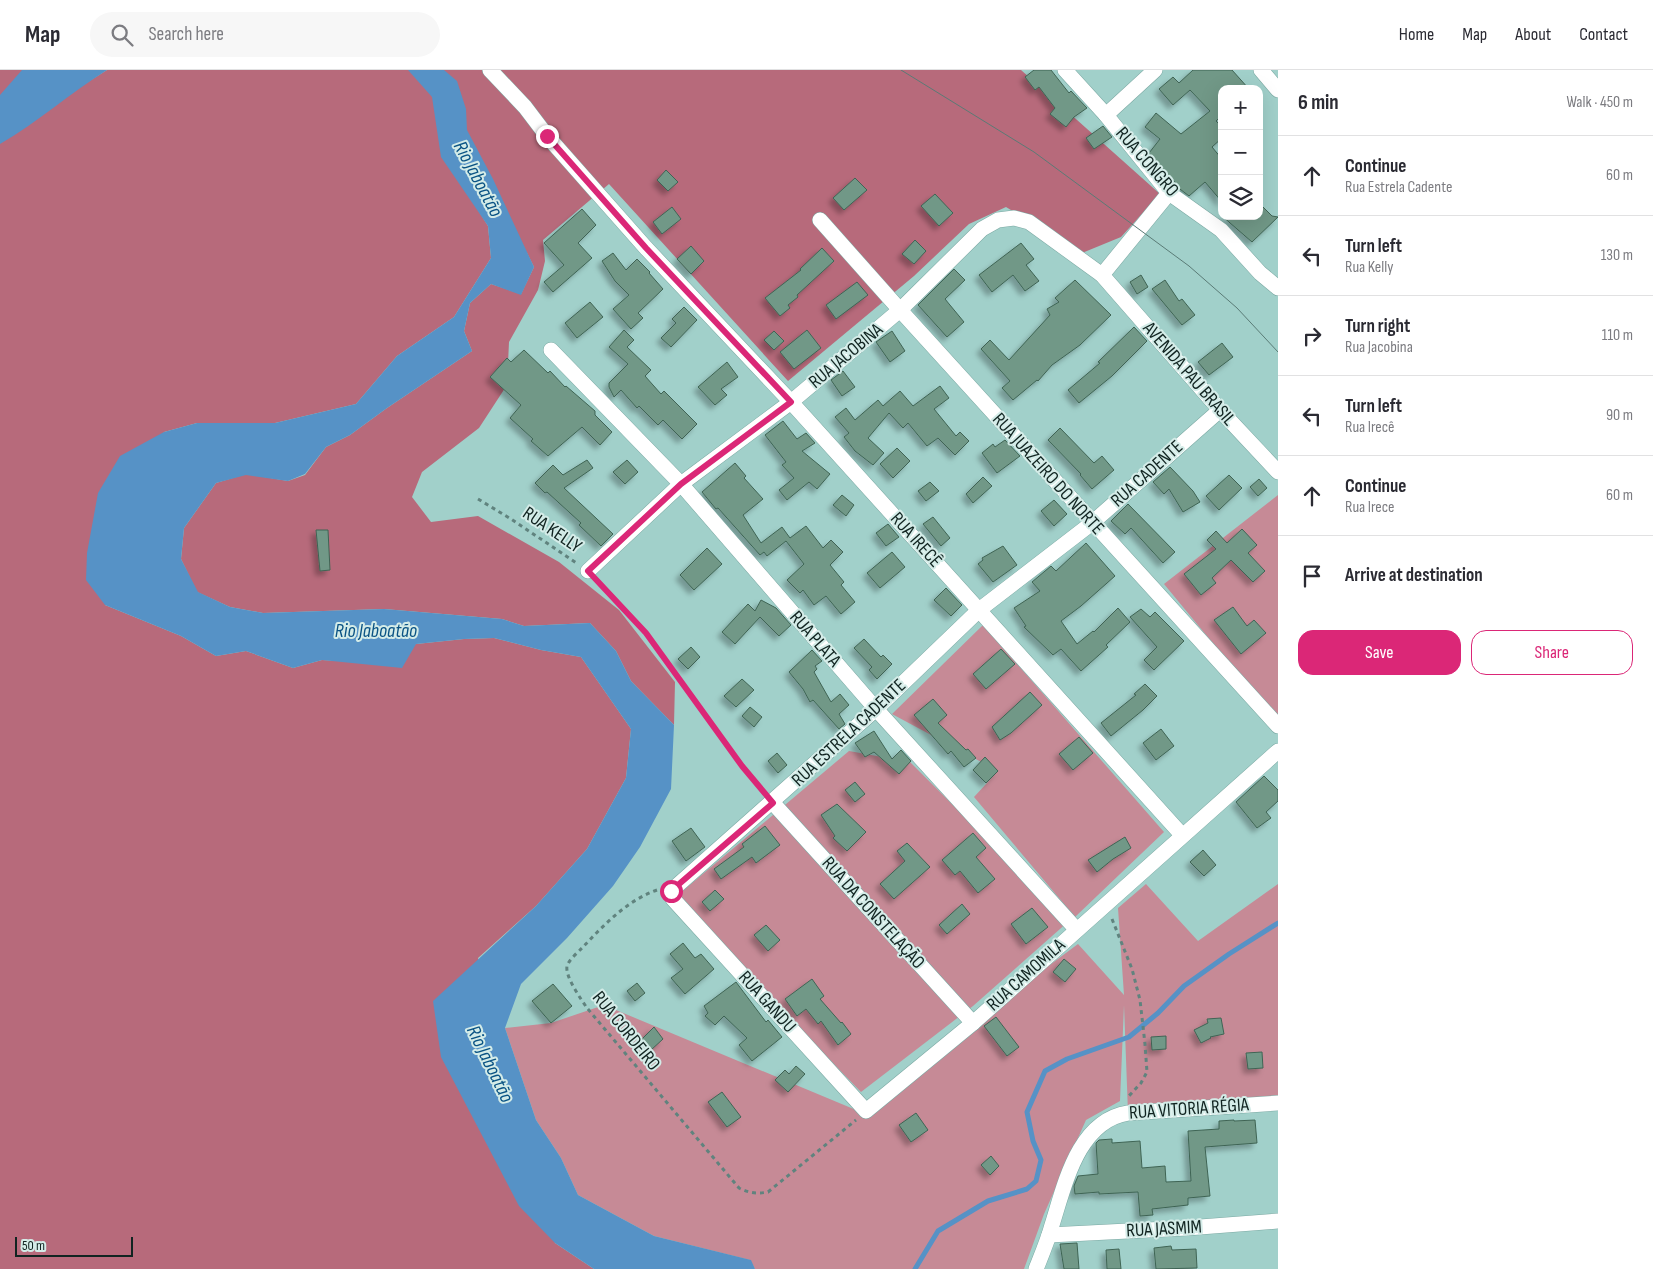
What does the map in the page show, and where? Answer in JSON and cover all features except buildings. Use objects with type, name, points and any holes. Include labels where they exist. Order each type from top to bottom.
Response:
[{"type":"street","name":"RUA IRECÊ","points":[[490,70],[525,107],[547,136],[646,248],[791,402],[1182,835]]},
{"type":"street","name":"RUA CONGRO","points":[[1065,70],[1106,115],[1169,193],[1221,230],[1260,273],[1278,288]]},
{"type":"street","points":[[1106,115],[1155,70]]},
{"type":"street","points":[[1261,70],[1278,90]]},
{"type":"street","points":[[1102,275],[1169,193]]},
{"type":"street","name":"AVENIDA PAU BRASIL","points":[[982,229],[998,220],[1014,218],[1030,222],[1102,275],[1220,410],[1278,472]]},
{"type":"street","name":"RUA JUAZEIRO DO NORTE","points":[[820,220],[1092,523],[1278,726]]},
{"type":"street","name":"RUA JACOBINA","points":[[588,571],[681,484],[791,402],[900,310],[982,229]]},
{"type":"street","name":"RUA PLATA","points":[[551,350],[681,484],[876,710],[1076,929]]},
{"type":"street","name":"RUA CADENTE","points":[[979,610],[1092,523],[1220,410]]},
{"type":"street","name":"RUA ESTRELA CADENTE","points":[[671,891],[773,803],[876,710],[979,610]]},
{"type":"street","name":"RUA CAMOMILA","points":[[866,1111],[973,1023],[1076,929],[1106,905],[1278,751]]},
{"type":"street","name":"RUA DA CONSTELAÇÃO","points":[[773,803],[973,1023]]},
{"type":"street","name":"RUA GANDU","points":[[671,891],[673,899],[866,1111]]},
{"type":"street","name":"RUA VITORIA RÉGIA","points":[[1036,1269],[1069,1172],[1083,1144],[1096,1129],[1115,1115],[1278,1103]]},
{"type":"street","name":"RUA JASMIM","points":[[1049,1235],[1278,1221]]},
{"type":"path","name":"RUA KELLY","points":[[478,499],[588,571],[646,633],[742,766],[773,803]]},
{"type":"path","name":"RUA CORDEIRO","points":[[671,891],[663,888],[630,903],[602,926],[567,966],[568,976],[587,1008],[739,1188],[750,1193],[760,1194],[768,1192],[866,1111]]},
{"type":"path","points":[[1106,905],[1132,968],[1140,1000],[1147,1072],[1141,1083],[1121,1105],[1115,1115]]},
{"type":"shaded area","points":[[0,70],[24,70],[83,85],[107,70],[1021,70],[1160,194],[1121,237],[1082,253],[1006,207],[969,224],[914,276],[788,381],[609,184],[543,240],[545,261],[538,290],[509,342],[507,385],[479,428],[422,472],[412,497],[431,522],[478,516],[559,562],[619,610],[675,682],[674,725],[631,681],[616,651],[590,623],[524,626],[502,619],[384,609],[263,613],[230,607],[197,592],[181,559],[184,528],[216,483],[246,474],[288,481],[305,475],[326,447],[350,435],[472,351],[464,331],[470,303],[491,284],[521,294],[534,267],[527,253],[473,202],[488,226],[491,258],[454,317],[397,356],[356,404],[275,423],[197,423],[164,432],[105,605],[181,636],[216,656],[246,651],[293,668],[322,660],[357,662],[416,644],[464,639],[494,638],[541,650],[581,657],[631,729],[626,778],[587,849],[536,906],[478,958],[555,1243],[594,1269],[0,1269]]},
{"type":"shaded area","points":[[1278,495],[1278,726],[1164,584]]},
{"type":"shaded area","points":[[983,625],[1164,832],[1075,917],[974,797],[998,771],[892,714]]},
{"type":"shaded area","points":[[849,751],[910,762],[1069,921],[973,1006],[861,1092],[673,899]]},
{"type":"shaded area","points":[[1146,884],[1198,941],[1278,884],[1278,1103],[1128,1113],[1124,1005],[1120,1101],[1086,1120],[1044,1214],[1024,1269],[755,1269],[750,1260],[654,1236],[578,1195],[561,1158],[536,1120],[505,1028],[551,1023],[604,1005],[856,1110],[1078,944],[1124,995],[1118,908]]},
{"type":"water","points":[[22,70],[107,70],[0,144],[0,95]]},
{"type":"water","name":"Rio Jaboatão","points":[[408,70],[444,70],[457,81],[466,109],[467,130],[493,179],[534,267],[521,295],[491,284],[470,303],[464,331],[472,351],[350,435],[326,447],[305,474],[288,481],[246,475],[216,483],[184,528],[181,559],[198,592],[230,607],[263,613],[384,609],[502,619],[524,626],[590,623],[616,651],[631,681],[674,725],[671,789],[640,847],[613,886],[567,938],[521,984],[505,1028],[536,1120],[561,1158],[578,1195],[654,1236],[751,1260],[755,1269],[594,1269],[555,1243],[519,1206],[441,1057],[433,1001],[536,906],[587,849],[626,778],[631,729],[581,657],[541,650],[494,638],[464,639],[416,644],[402,668],[322,660],[293,668],[246,651],[216,656],[181,636],[105,605],[86,580],[87,553],[98,493],[120,456],[164,432],[197,423],[275,423],[356,404],[397,356],[454,317],[491,258],[488,226],[441,157],[432,97]]},
{"type":"waterway","points":[[915,1269],[938,1231],[988,1201],[1027,1189],[1036,1181],[1041,1160],[1033,1141],[1027,1112],[1045,1071],[1067,1059],[1129,1037],[1158,1013],[1184,986],[1229,954],[1278,923]]},
{"type":"tram line","points":[[901,70],[1034,152],[1189,266],[1237,308],[1278,352]]},
{"type":"route","points":[[547,136],[646,248],[791,402],[681,484],[588,571],[646,633],[693,695],[742,766],[773,803],[671,891]]}]
